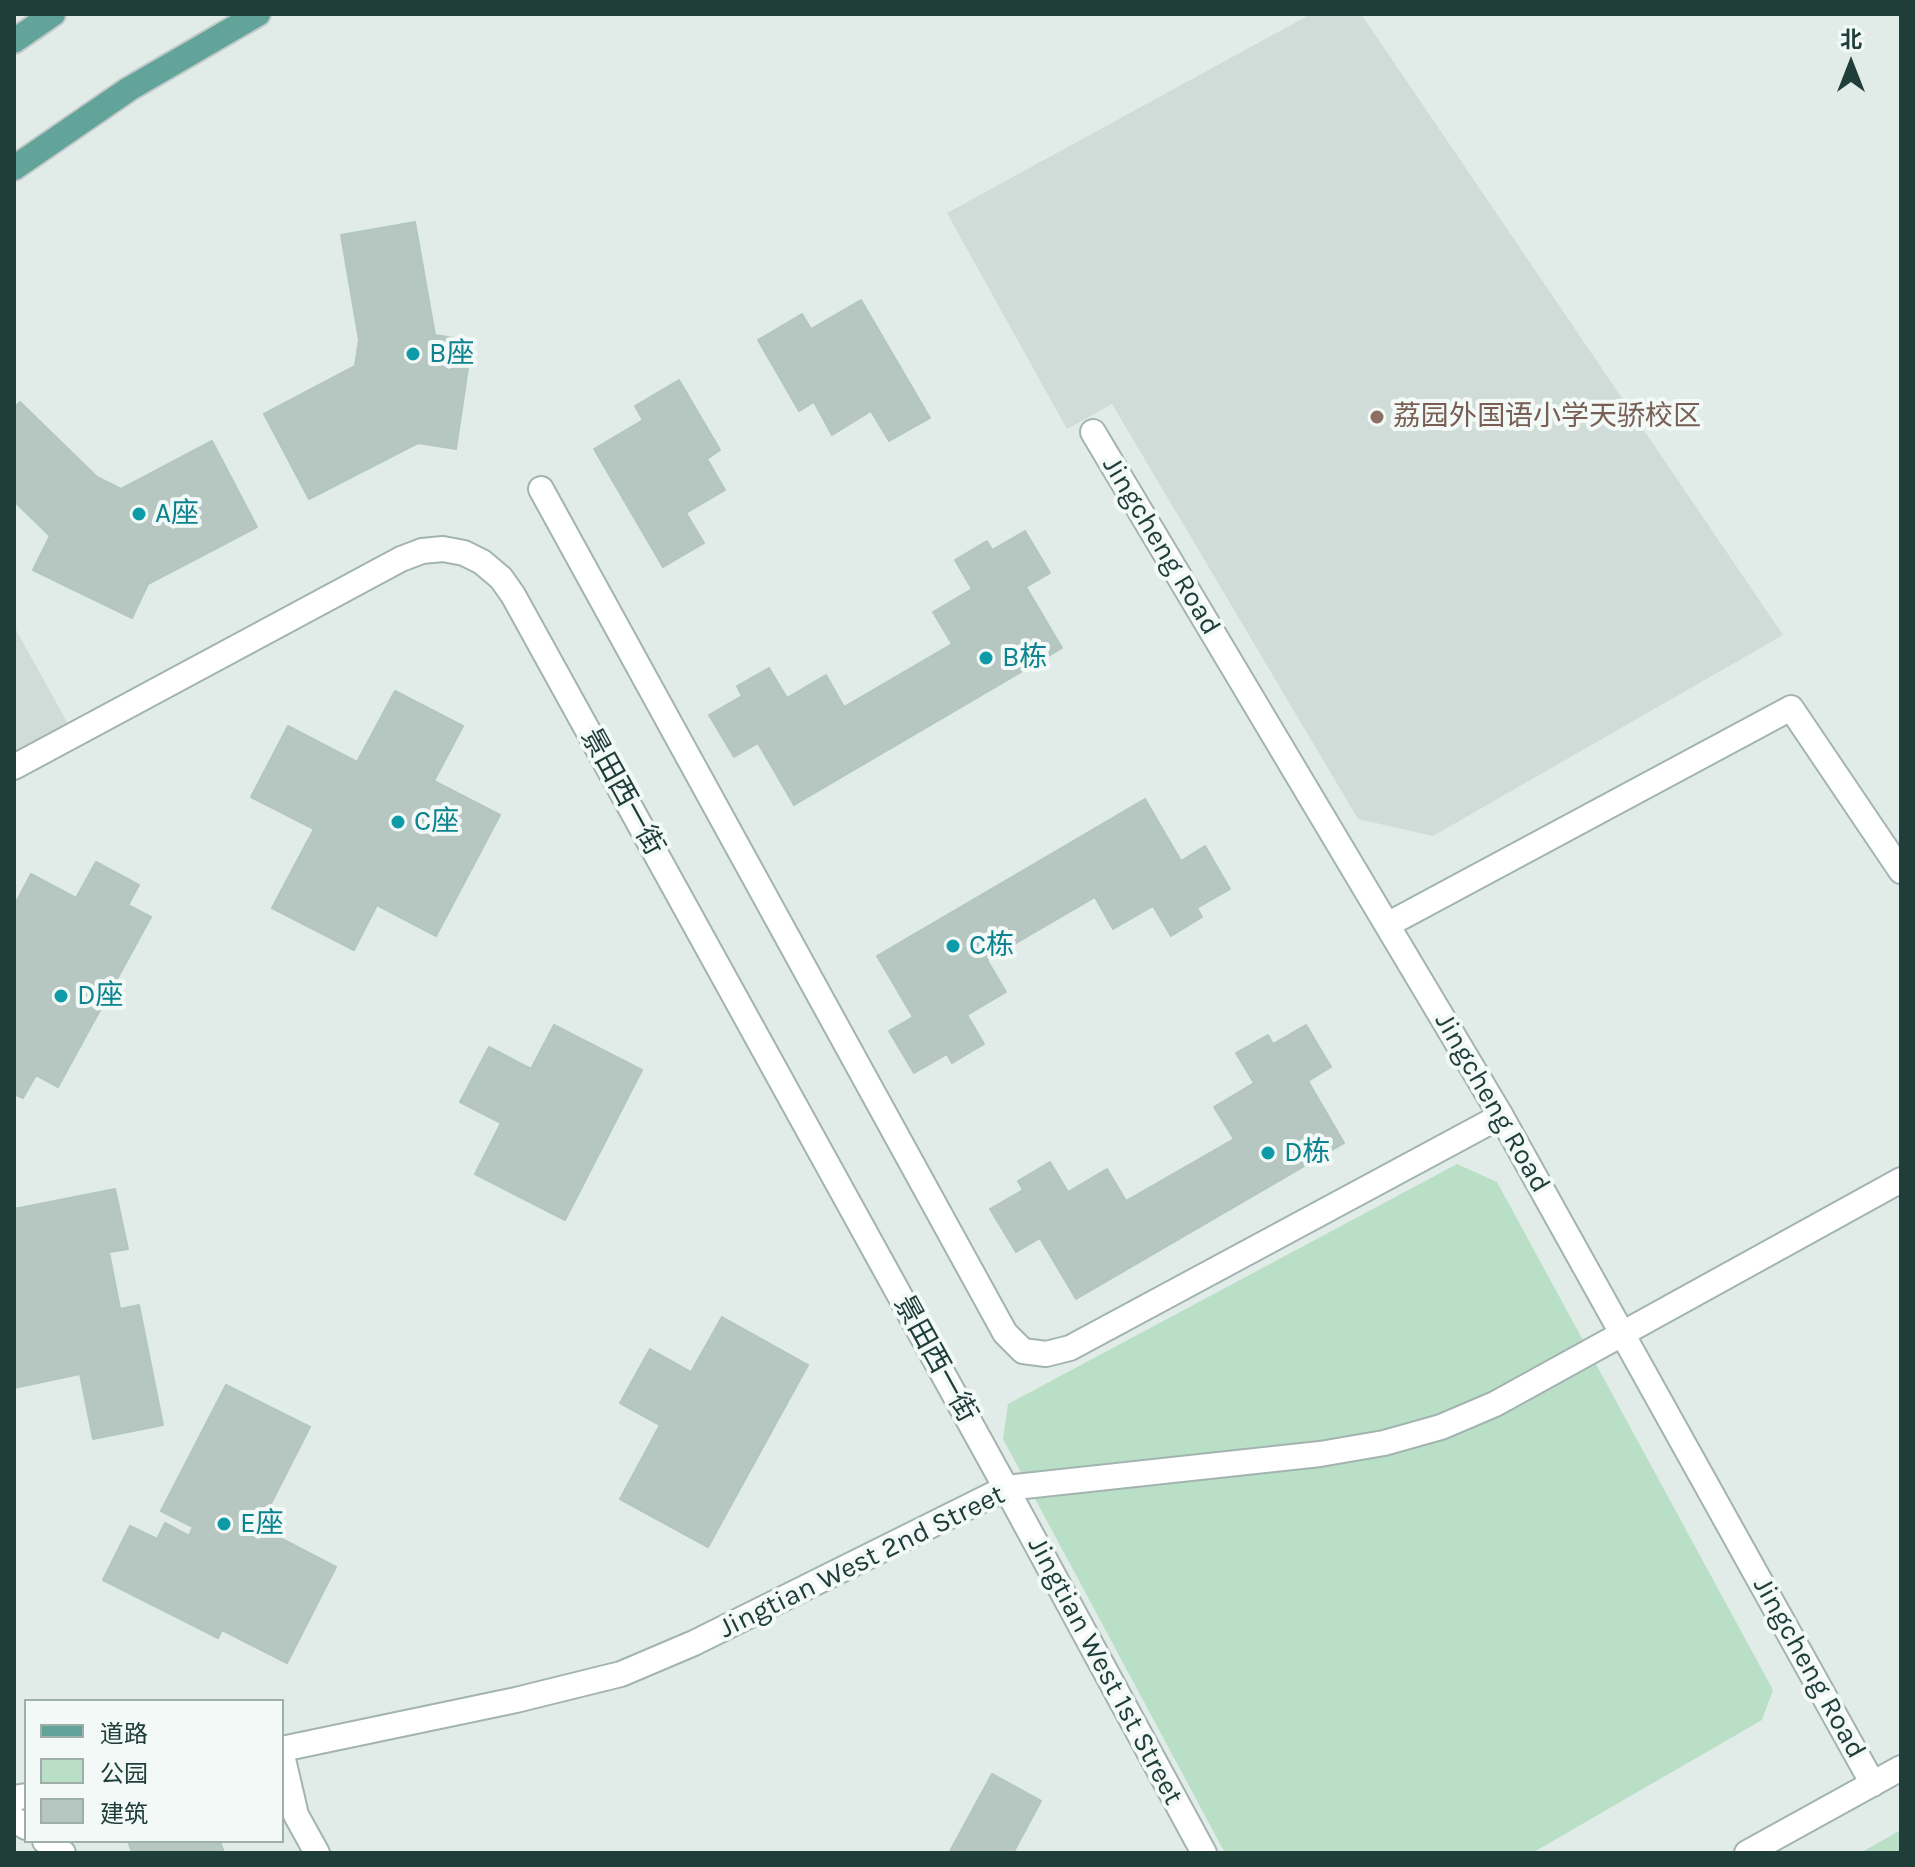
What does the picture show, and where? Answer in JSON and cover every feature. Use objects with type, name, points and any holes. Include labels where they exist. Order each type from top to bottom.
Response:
[{"type":"main road","points":[[14,41],[53,14]]},
{"type":"main road","points":[[14,168],[129,89],[258,14]]},
{"type":"street","name":"Jingcheng Road","points":[[1093,432],[1501,1116],[1873,1784]]},
{"type":"street","points":[[541,489],[1005,1333],[1023,1351],[1046,1354],[1070,1348],[1501,1116]]},
{"type":"street","name":"景田西一街","points":[[14,767],[401,559],[422,551],[443,549],[464,553],[482,562],[501,578],[513,595],[1006,1488]]},
{"type":"street","points":[[1387,925],[1791,708],[1901,871]]},
{"type":"street","name":"Jingtian West 2nd Street","points":[[284,1752],[621,1674],[694,1643],[1006,1488],[1320,1454],[1384,1443],[1441,1427],[1495,1404],[1901,1180]]},
{"type":"street","name":"Jingtian West 1st Street","points":[[1006,1488],[1204,1853]]},
{"type":"street","points":[[284,1761],[296,1815],[317,1853]]},
{"type":"street","points":[[1747,1853],[1901,1768]]},
{"type":"shaded area","name":"荔园外国语小学天骄校区","points":[[1311,14],[1361,14],[1783,635],[1433,836],[1358,819],[1112,404],[1067,429],[947,213]]},
{"type":"shaded area","points":[[14,626],[68,724],[14,752]]},
{"type":"green space","points":[[1457,1164],[1497,1182],[1773,1690],[1762,1720],[1532,1853],[1225,1853],[1003,1439],[1008,1404]]},
{"type":"green space","points":[[1901,1830],[1901,1853],[1860,1853]]},
{"type":"building","name":"B座","points":[[415,222],[435,335],[472,341],[456,449],[418,443],[309,499],[264,414],[355,366],[359,340],[341,235]]},
{"type":"building","points":[[861,300],[930,418],[889,441],[871,411],[832,435],[814,402],[799,411],[758,340],[802,314],[811,329]]},
{"type":"building","points":[[679,380],[720,450],[707,459],[725,490],[686,513],[704,543],[663,567],[594,449],[643,420],[635,406]]},
{"type":"building","name":"A座","points":[[20,402],[97,477],[121,489],[212,441],[257,527],[148,584],[132,618],[33,570],[50,536],[14,501],[14,408]]},
{"type":"building","name":"B栋","points":[[1025,531],[1050,573],[1026,587],[1062,648],[794,805],[758,743],[734,757],[709,715],[742,696],[737,686],[769,668],[787,698],[826,675],[844,707],[952,644],[933,612],[972,589],[955,560],[987,541],[992,550]]},
{"type":"building","name":"C座","points":[[395,691],[463,726],[434,781],[500,815],[436,936],[377,905],[354,950],[272,908],[314,829],[251,797],[288,726],[357,762]]},
{"type":"building","name":"C栋","points":[[1145,799],[1181,861],[1205,846],[1230,889],[1197,908],[1202,917],[1171,936],[1153,906],[1113,929],[1095,897],[987,960],[1006,992],[967,1015],[984,1044],[952,1063],[947,1054],[914,1073],[889,1031],[913,1017],[877,956]]},
{"type":"building","name":"D座","points":[[96,862],[139,885],[128,905],[151,917],[58,1087],[36,1075],[23,1098],[14,1094],[14,906],[31,874],[76,898]]},
{"type":"building","points":[[554,1025],[642,1070],[565,1220],[475,1174],[501,1123],[460,1102],[489,1047],[531,1069]]},
{"type":"building","name":"D栋","points":[[1306,1025],[1331,1067],[1308,1081],[1344,1143],[1076,1299],[1040,1238],[1016,1252],[990,1209],[1023,1190],[1018,1181],[1050,1162],[1068,1192],[1107,1169],[1126,1201],[1234,1139],[1214,1107],[1254,1083],[1236,1053],[1268,1035],[1273,1044]]},
{"type":"building","points":[[115,1189],[128,1249],[109,1252],[120,1309],[139,1305],[163,1425],[93,1439],[80,1374],[14,1388],[14,1209]]},
{"type":"building","points":[[722,1317],[808,1365],[708,1547],[620,1499],[660,1425],[620,1403],[650,1349],[691,1372]]},
{"type":"building","name":"E座","points":[[226,1385],[310,1427],[259,1527],[336,1567],[287,1663],[222,1630],[218,1638],[103,1580],[130,1526],[157,1539],[165,1523],[189,1536],[193,1527],[161,1511]]},
{"type":"building","points":[[992,1774],[1041,1801],[1013,1853],[949,1853]]},
{"type":"building","points":[[129,1843],[221,1843],[224,1853],[132,1853]]},
{"type":"place","name":"B座","points":[[413,354]]},
{"type":"place","name":"荔园外国语小学天骄校区","points":[[1377,417]]},
{"type":"place","name":"A座","points":[[139,514]]},
{"type":"place","name":"B栋","points":[[986,658]]},
{"type":"place","name":"C座","points":[[398,822]]},
{"type":"place","name":"C栋","points":[[953,946]]},
{"type":"place","name":"D座","points":[[61,996]]},
{"type":"place","name":"D栋","points":[[1268,1153]]},
{"type":"place","name":"E座","points":[[224,1524]]}]
